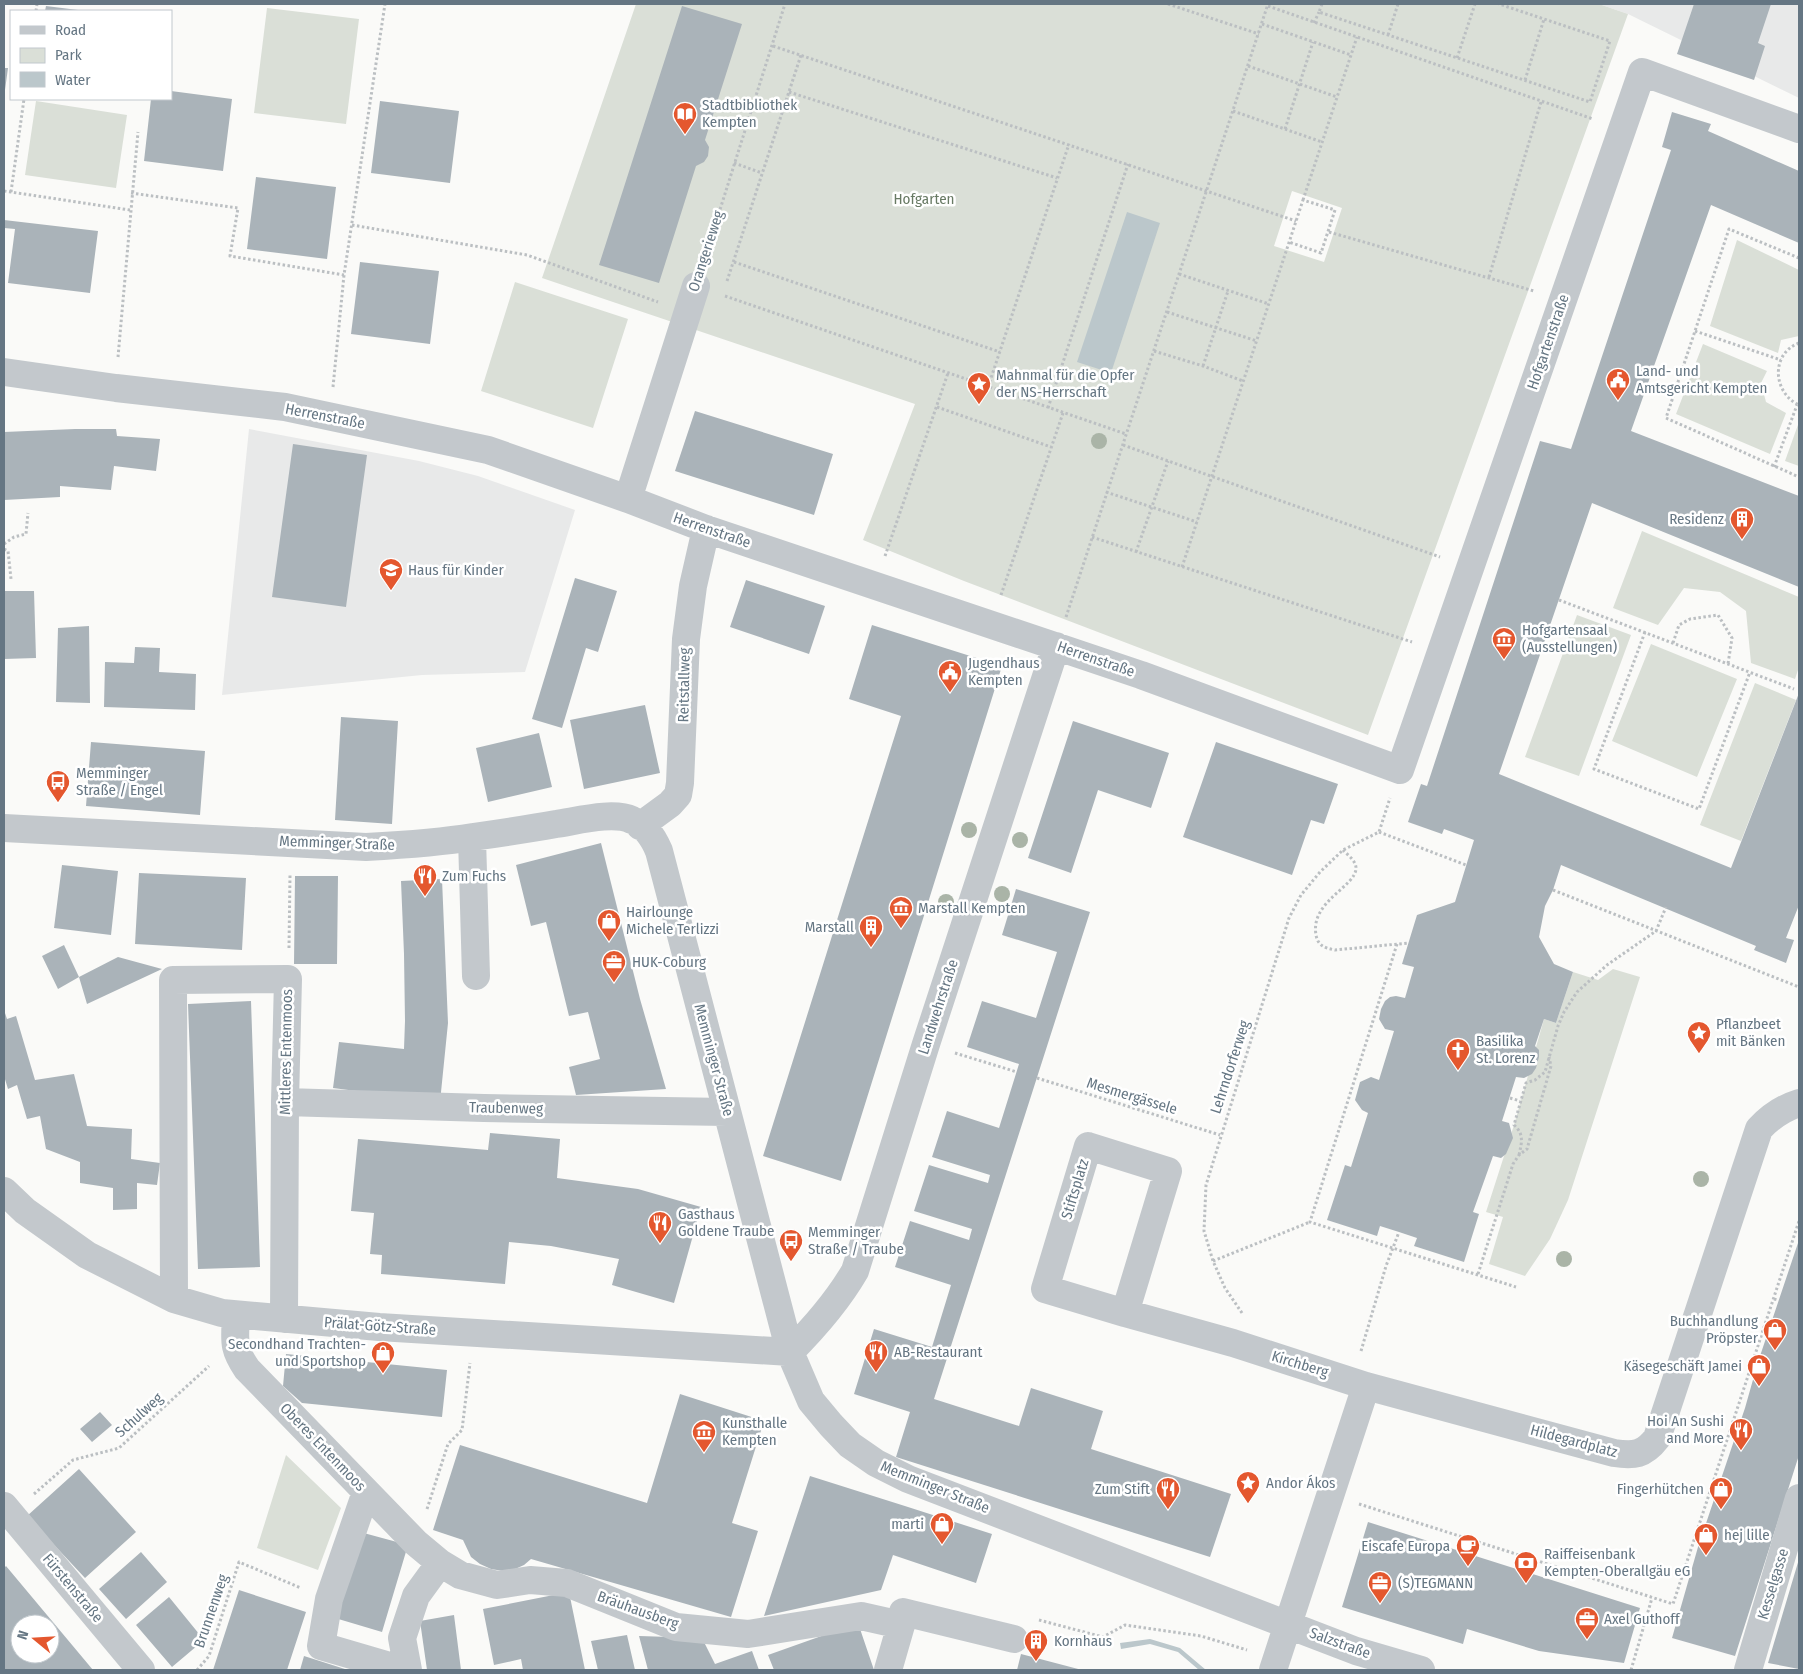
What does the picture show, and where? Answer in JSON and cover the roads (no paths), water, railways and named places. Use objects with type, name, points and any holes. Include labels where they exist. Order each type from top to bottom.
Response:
[{"type":"street","name":"Hofgartenstraße","points":[[1400,770],[1642,72],[1799,129]]},
{"type":"street","name":"Orangerieweg","points":[[628,499],[696,286]]},
{"type":"street","name":"Herrenstraße","points":[[4,372],[116,388],[285,407],[488,450],[706,528],[1141,675],[1400,770]]},
{"type":"street","name":"Reitstallweg","points":[[640,826],[670,804],[678,795],[686,639],[693,586],[706,528]]},
{"type":"street","name":"Landwehrstraße","points":[[790,1352],[831,1309],[855,1271],[926,1044],[1056,646]]},
{"type":"street","name":"Memminger Straße","points":[[4,828],[366,847],[472,838],[596,818],[619,817],[632,820],[654,841],[659,851],[790,1352],[811,1401],[831,1426],[850,1445],[876,1463],[908,1478],[1288,1624]]},
{"type":"street","points":[[472,838],[476,976]]},
{"type":"street","name":"Mittleres Entenmoos","points":[[174,1299],[173,980],[288,979],[284,1102],[284,1319]]},
{"type":"street","name":"Traubenweg","points":[[284,1102],[727,1112]]},
{"type":"street","name":"Hildegardplatz","points":[[1359,1383],[1614,1453],[1628,1455],[1649,1448],[1657,1438],[1759,1129],[1771,1117],[1789,1106],[1799,1103]]},
{"type":"street","name":"Stiftsplatz","points":[[1125,1313],[1168,1171],[1088,1146],[1045,1289],[1125,1313],[1233,1343]]},
{"type":"street","name":"Prälat-Götz-Straße","points":[[4,1191],[25,1211],[88,1255],[174,1299],[236,1315],[473,1333],[790,1352]]},
{"type":"street","name":"Oberes Entenmoos","points":[[236,1315],[234,1344],[239,1357],[247,1369],[416,1543],[440,1563]]},
{"type":"street","name":"Kirchberg","points":[[1233,1343],[1359,1383]]},
{"type":"street","points":[[1275,1665],[1330,1495],[1359,1383]]},
{"type":"street","points":[[366,1492],[329,1599],[321,1646],[403,1670]]},
{"type":"street","name":"Kesselgasse","points":[[1748,1670],[1799,1498]]},
{"type":"street","name":"Fürstenstraße","points":[[4,1506],[141,1670]]},
{"type":"street","points":[[408,1670],[402,1638],[416,1596],[440,1563]]},
{"type":"street","name":"Bräuhausberg","points":[[440,1563],[460,1575],[497,1585],[530,1580],[567,1583],[676,1626],[748,1634],[861,1616],[901,1624]]},
{"type":"street","points":[[888,1670],[903,1612],[1014,1639]]},
{"type":"street","name":"Salzstraße","points":[[1288,1624],[1356,1651],[1420,1670]]},
{"type":"water","points":[[1127,212],[1160,223],[1111,373],[1077,362]]},
{"type":"water","points":[[1150,1639],[1180,1648],[1206,1670],[1199,1670],[1178,1652],[1150,1644],[1121,1649],[1120,1643]]},
{"type":"place","name":"Stadtbibliothek Kempten","points":[[685,135]]},
{"type":"place","name":"Land- und Amtsgericht Kempten","points":[[1618,401]]},
{"type":"place","name":"Mahnmal für die Opfer der NS-Herrschaft","points":[[979,405]]},
{"type":"place","name":"Residenz","points":[[1742,540]]},
{"type":"place","name":"Haus für Kinder","points":[[391,591]]},
{"type":"place","name":"Hofgartensaal (Ausstellungen)","points":[[1504,660]]},
{"type":"place","name":"Jugendhaus Kempten","points":[[950,693]]},
{"type":"place","name":"Memminger Straße / Engel","points":[[58,803]]},
{"type":"place","name":"Zum Fuchs","points":[[425,897]]},
{"type":"place","name":"Marstall Kempten","points":[[901,929]]},
{"type":"place","name":"Hairlounge Michele Terlizzi","points":[[609,942]]},
{"type":"place","name":"Marstall","points":[[871,948]]},
{"type":"place","name":"HUK-Coburg","points":[[614,983]]},
{"type":"place","name":"Pflanzbeet mit Bänken","points":[[1699,1054]]},
{"type":"place","name":"Basilika St. Lorenz","points":[[1458,1071]]},
{"type":"place","name":"Gasthaus Goldene Traube","points":[[660,1244]]},
{"type":"place","name":"Memminger Straße / Traube","points":[[791,1262]]},
{"type":"place","name":"Buchhandlung Pröpster","points":[[1775,1351]]},
{"type":"place","name":"AB-Restaurant","points":[[876,1373]]},
{"type":"place","name":"Secondhand Trachten- und Sportshop","points":[[383,1374]]},
{"type":"place","name":"Käsegeschäft Jamei","points":[[1759,1387]]},
{"type":"place","name":"Hoi An Sushi and More","points":[[1741,1451]]},
{"type":"place","name":"Kunsthalle Kempten","points":[[704,1453]]},
{"type":"place","name":"Andor Ákos","points":[[1248,1504]]},
{"type":"place","name":"Zum Stift","points":[[1168,1510]]},
{"type":"place","name":"Fingerhütchen","points":[[1721,1510]]},
{"type":"place","name":"marti","points":[[942,1545]]},
{"type":"place","name":"hej lille","points":[[1706,1556]]},
{"type":"place","name":"Eiscafe Europa","points":[[1468,1567]]},
{"type":"place","name":"Raiffeisenbank Kempten-Oberallgäu eG","points":[[1526,1584]]},
{"type":"place","name":"(S)TEGMANN","points":[[1380,1604]]},
{"type":"place","name":"Axel Guthoff","points":[[1587,1640]]},
{"type":"place","name":"Kornhaus","points":[[1036,1662]]},
{"type":"park label","name":"Hofgarten","points":[[924,199]]}]
